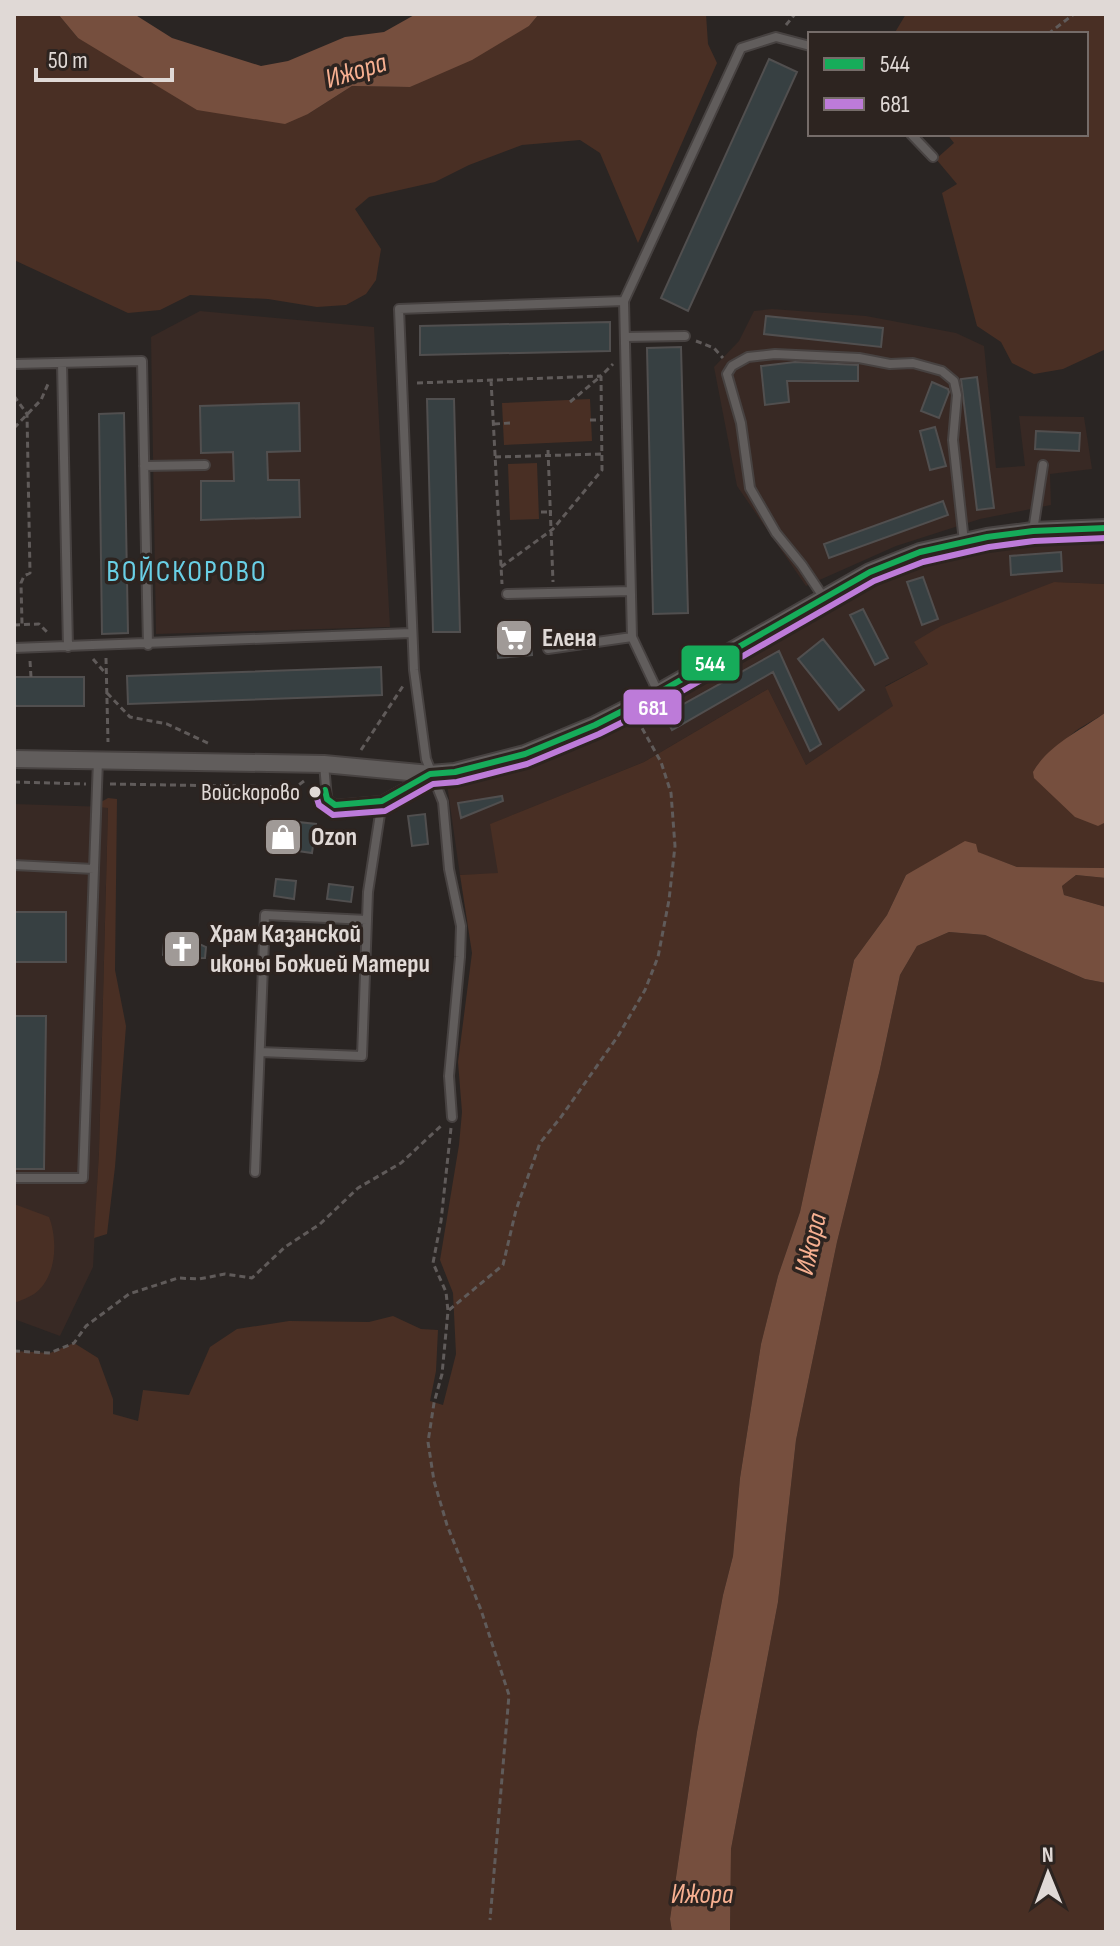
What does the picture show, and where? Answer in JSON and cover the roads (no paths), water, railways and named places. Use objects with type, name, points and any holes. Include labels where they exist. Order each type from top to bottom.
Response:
[{"type":"street","points":[[14,759],[324,764],[430,774],[455,772],[525,754],[595,725],[658,693],[870,572],[920,552],[1033,531],[1106,528]]},
{"type":"lane","points":[[658,693],[632,637],[624,301],[741,48],[776,37],[808,45]]},
{"type":"lane","points":[[913,136],[933,157]]},
{"type":"lane","points":[[452,1117],[449,1076],[461,926],[449,869],[443,802],[426,759],[414,670],[399,309],[624,301]]},
{"type":"lane","points":[[625,337],[685,336]]},
{"type":"lane","points":[[824,598],[776,533],[750,488],[741,423],[727,374],[732,366],[748,357],[775,354],[859,358],[890,364],[913,363],[942,371],[954,381],[957,395],[953,440],[964,542]]},
{"type":"lane","points":[[14,364],[142,361],[148,645]]},
{"type":"lane","points":[[60,363],[65,647]]},
{"type":"lane","points":[[144,466],[205,465]]},
{"type":"lane","points":[[1033,531],[1043,465]]},
{"type":"lane","points":[[507,594],[630,591]]},
{"type":"lane","points":[[14,648],[411,633]]},
{"type":"lane","points":[[548,649],[632,637]]},
{"type":"lane","points":[[14,1178],[83,1178],[97,784],[103,760]]},
{"type":"lane","points":[[324,764],[327,799],[335,805],[382,801],[430,774]]},
{"type":"lane","points":[[260,1052],[362,1056],[368,892],[382,801]]},
{"type":"lane","points":[[14,865],[94,869]]},
{"type":"lane","points":[[255,1172],[265,915],[367,920]]},
{"type":"water","name":"Ижора","points":[[58,14],[134,14],[172,38],[261,66],[288,61],[345,37],[384,32],[416,14],[539,14],[529,26],[472,60],[410,87],[352,86],[308,114],[285,124],[197,110],[78,38]]},
{"type":"water","points":[[1106,712],[1106,822],[1098,826],[1075,817],[1034,778],[1033,772],[1057,745]]},
{"type":"water","name":"Ижора","points":[[965,841],[976,844],[978,852],[1017,867],[1106,868],[1106,878],[1076,875],[1062,886],[1064,895],[1106,907],[1106,983],[1085,979],[985,935],[949,932],[917,946],[900,975],[837,1242],[796,1440],[778,1602],[731,1849],[730,1932],[672,1932],[670,1919],[697,1732],[733,1556],[740,1478],[761,1344],[778,1276],[800,1212],[854,960],[887,915],[906,875]]},
{"type":"place","name":"Елена","points":[[514,638]]},
{"type":"place","name":"Войскорово","points":[[315,792]]},
{"type":"place","name":"Ozon","points":[[283,837]]},
{"type":"place","name":"Храм Казанской иконы Божией Матери","points":[[182,949]]},
{"type":"district","name":"ВОЙСКОРОВО","points":[[187,572]]}]
